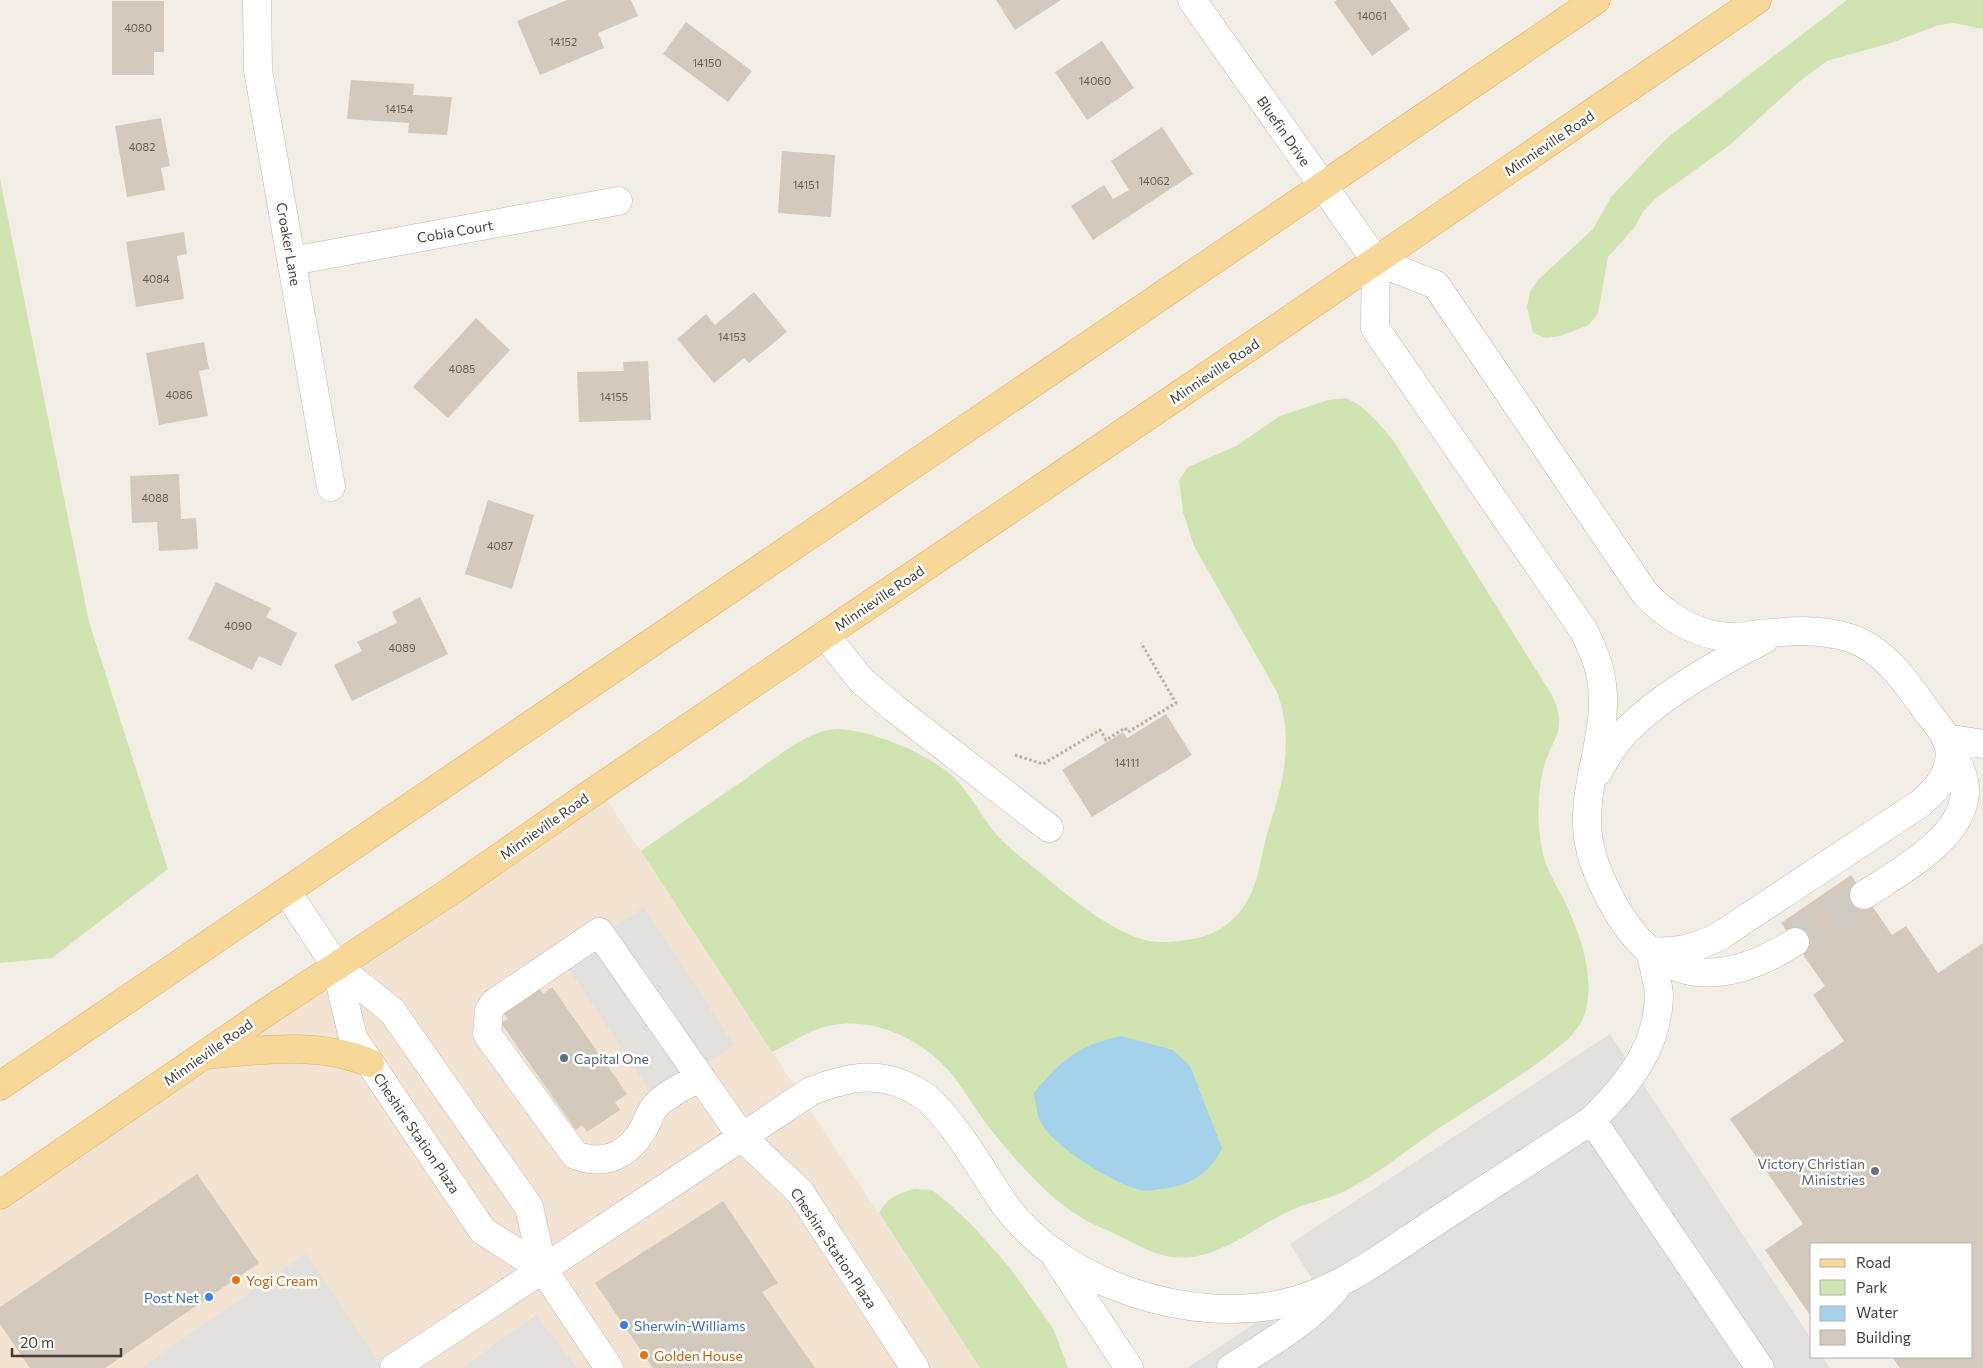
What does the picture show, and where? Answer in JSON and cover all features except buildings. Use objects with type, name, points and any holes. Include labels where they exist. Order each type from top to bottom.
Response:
[{"type":"main road","points":[[0,1086],[1596,0]]},
{"type":"main road","name":"Minnieville Road","points":[[0,1195],[336,966],[454,889],[583,799],[1757,0]]},
{"type":"main road","points":[[203,1056],[269,1049],[301,1049],[334,1052],[370,1063]]},
{"type":"main road","points":[[0,1211],[28,1176]]},
{"type":"street","name":"Croaker Lane","points":[[257,0],[258,70],[331,488]]},
{"type":"street","name":"Bluefin Drive","points":[[1192,0],[1376,261]]},
{"type":"street","name":"Cobia Court","points":[[292,261],[618,201]]},
{"type":"street","points":[[1650,952],[1671,953],[1698,947],[1718,936],[1922,803],[1939,787],[1946,770],[1949,750],[1943,732],[1899,674],[1880,655],[1852,639],[1824,631],[1798,630],[1729,637],[1694,628],[1657,607],[1644,592],[1436,285],[1376,261],[1375,328],[1584,631],[1594,652],[1602,685],[1600,730],[1590,786],[1587,824],[1596,874],[1624,925],[1650,952],[1692,972],[1722,973],[1749,966],[1773,955],[1794,942]]},
{"type":"street","points":[[1590,786],[1612,747],[1627,730],[1652,710],[1715,666],[1745,649],[1769,637],[1798,630]]},
{"type":"street","points":[[825,635],[862,681],[1050,828]]},
{"type":"street","points":[[1945,738],[1983,744]]},
{"type":"street","points":[[1864,895],[1923,857],[1959,816],[1963,804],[1964,784],[1957,761],[1945,738]]},
{"type":"street","name":"Cheshire Station Plaza","points":[[287,892],[336,966],[392,1011],[529,1207],[543,1268],[610,1368]]},
{"type":"street","name":"Cheshire Station Plaza","points":[[699,1077],[654,1107],[638,1137],[625,1152],[611,1159],[584,1159],[574,1155],[487,1034],[489,1011],[494,1004],[600,932],[742,1137],[800,1192],[915,1368]]},
{"type":"street","points":[[394,1368],[811,1091],[838,1080],[872,1076],[899,1084],[922,1094],[940,1112],[1007,1207],[1032,1236],[1094,1278],[1155,1300],[1240,1308],[1285,1303],[1337,1286],[1592,1120],[1624,1088],[1638,1065],[1654,1026],[1659,996],[1650,952]]},
{"type":"street","name":"Cheshire Station Plaza","points":[[336,966],[353,1038],[483,1231],[543,1268]]},
{"type":"street","points":[[1592,1120],[1760,1368]]},
{"type":"street","points":[[1049,1248],[1129,1368]]},
{"type":"street","points":[[1231,1368],[1304,1319],[1322,1304],[1337,1286]]},
{"type":"path","points":[[1015,755],[1042,764],[1100,730],[1106,740],[1125,728],[1128,732],[1176,703],[1141,643]]},
{"type":"shaded area","points":[[599,788],[980,1368],[0,1368],[0,1196]]},
{"type":"shaded area","points":[[644,907],[734,1045],[654,1097],[563,960]]},
{"type":"shaded area","points":[[1610,1034],[1810,1337],[1810,1358],[1824,1358],[1830,1368],[1187,1368],[1315,1284],[1290,1244]]},
{"type":"shaded area","points":[[306,1254],[383,1368],[141,1368]]},
{"type":"shaded area","points":[[536,1315],[577,1368],[462,1368]]},
{"type":"green space","points":[[1847,0],[1983,0],[1983,29],[1954,23],[1939,25],[1891,43],[1827,61],[1800,81],[1731,144],[1655,199],[1643,212],[1635,227],[1608,257],[1598,313],[1589,325],[1560,336],[1546,338],[1533,333],[1527,307],[1530,292],[1538,280],[1593,229],[1611,197],[1667,138]]},
{"type":"green space","points":[[0,179],[89,622],[168,869],[52,958],[0,963]]},
{"type":"green space","points":[[1346,398],[1366,411],[1393,440],[1553,697],[1557,709],[1559,728],[1546,760],[1541,780],[1538,810],[1539,831],[1546,864],[1566,904],[1581,943],[1588,971],[1588,1000],[1585,1013],[1578,1027],[1570,1037],[1552,1052],[1520,1076],[1436,1130],[1367,1178],[1343,1192],[1287,1212],[1214,1251],[1199,1256],[1183,1258],[1166,1256],[1147,1250],[1091,1223],[1070,1210],[1046,1191],[996,1136],[950,1072],[939,1060],[912,1041],[881,1028],[849,1023],[817,1029],[772,1052],[641,851],[791,747],[818,733],[838,729],[866,734],[896,743],[937,764],[962,786],[998,836],[1007,845],[1075,901],[1119,930],[1149,941],[1168,942],[1195,939],[1211,934],[1225,926],[1243,908],[1257,878],[1266,837],[1283,777],[1286,743],[1285,726],[1277,692],[1194,546],[1183,512],[1179,480],[1188,467],[1236,446],[1280,416],[1328,400]]},
{"type":"green space","points":[[915,1189],[932,1190],[946,1201],[973,1226],[1010,1268],[1054,1330],[1068,1368],[980,1368],[879,1213],[886,1203],[894,1197]]},
{"type":"water","points":[[1121,1036],[1173,1050],[1190,1066],[1222,1148],[1211,1165],[1197,1178],[1189,1182],[1170,1188],[1147,1191],[1129,1187],[1089,1166],[1063,1147],[1045,1129],[1040,1121],[1034,1093],[1053,1071],[1082,1049]]},
{"type":"tunnel","points":[[1795,942],[1864,895]]},
{"type":"place","name":"Capital One","points":[[564,1058]]},
{"type":"place","name":"Victory Christian Ministries","points":[[1875,1171]]},
{"type":"place","name":"Yogi Cream","points":[[236,1280]]},
{"type":"place","name":"Post Net","points":[[209,1297]]},
{"type":"place","name":"Sherwin-Williams","points":[[624,1325]]},
{"type":"place","name":"Golden House","points":[[644,1355]]}]
